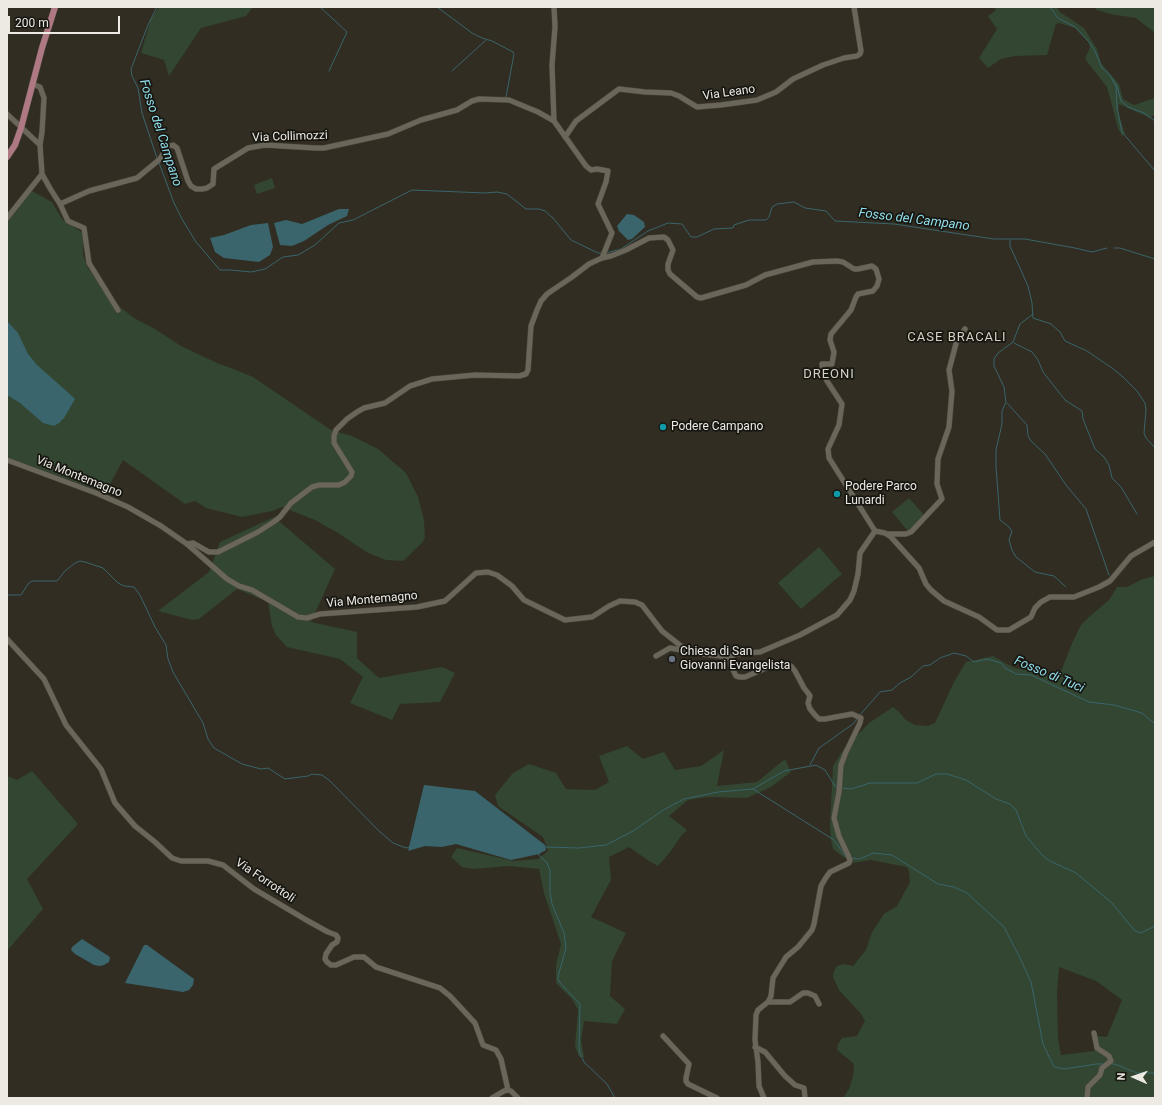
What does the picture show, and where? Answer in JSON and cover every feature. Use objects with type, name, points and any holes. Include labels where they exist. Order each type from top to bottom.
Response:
[{"type":"main road","points":[[7,157],[15,145],[22,128],[32,84],[55,7]]},
{"type":"street","points":[[554,7],[555,27],[552,65],[554,121],[586,166],[591,170],[608,171],[606,182],[598,204],[612,233],[602,258]]},
{"type":"street","name":"Via Leano","points":[[565,137],[576,121],[619,89],[671,93],[697,107],[758,100],[776,92],[793,79],[823,65],[860,54],[861,51],[854,7]]},
{"type":"street","points":[[32,84],[40,87],[44,98],[40,145],[42,174],[50,190],[60,204],[68,221],[84,228],[89,263],[118,310]]},
{"type":"street","name":"Via Collimozzi","points":[[60,204],[89,191],[137,178],[158,160],[167,147],[173,145],[177,148],[191,186],[196,189],[202,189],[214,184],[214,169],[248,148],[265,145],[324,148],[392,133],[425,119],[458,110],[479,99],[509,100],[538,112],[554,121]]},
{"type":"street","points":[[7,114],[40,145]]},
{"type":"street","points":[[7,218],[42,174]]},
{"type":"street","points":[[187,544],[193,543],[209,552],[218,552],[258,532],[270,524],[280,517],[291,503],[312,487],[319,485],[339,486],[345,482],[351,476],[352,472],[334,443],[334,436],[336,430],[347,419],[364,408],[385,403],[410,386],[432,379],[475,375],[519,376],[526,374],[528,370],[532,326],[537,310],[541,302],[548,294],[572,278],[589,264],[618,253],[649,238],[664,238],[668,240],[673,250],[668,264],[670,274],[697,297],[701,298],[746,285],[765,275],[813,262],[843,262],[858,270],[872,266],[876,268],[878,279],[877,286],[873,290],[858,294],[851,310],[831,334],[830,340],[834,352],[832,364],[822,364],[823,372],[827,381],[842,404],[838,425],[828,449],[829,458],[875,531],[887,534],[906,534],[911,532],[942,499],[937,484],[938,459],[949,427],[952,391],[949,370],[957,340],[965,329]]},
{"type":"street","name":"Via Montemagno","points":[[7,460],[96,493],[121,504],[161,526],[187,544],[227,579],[239,586],[252,590],[298,616],[307,618],[320,614],[417,607],[445,601],[476,573],[488,572],[497,575],[512,586],[524,600],[565,620],[592,617],[620,601],[635,602],[642,605],[662,632],[681,646],[702,654],[730,657],[736,654],[760,652],[800,635],[837,615],[850,600],[858,574],[860,553],[875,531]]},
{"type":"street","points":[[887,534],[919,568],[926,584],[931,590],[944,601],[979,617],[997,630],[1009,630],[1031,617],[1035,608],[1041,602],[1050,597],[1074,597],[1105,584],[1110,581],[1131,556],[1155,542]]},
{"type":"street","name":"Via Forrottoli","points":[[7,639],[44,679],[66,725],[101,769],[115,803],[135,826],[172,858],[181,861],[208,861],[223,865],[254,889],[308,921],[336,935],[338,938],[337,942],[327,952],[325,959],[331,965],[336,965],[359,956],[376,967],[440,988],[450,996],[475,1023],[483,1045],[496,1050],[501,1060],[508,1090]]},
{"type":"street","points":[[656,656],[670,648],[702,654]]},
{"type":"street","points":[[730,657],[731,666],[736,676],[740,677],[745,677],[771,666],[791,666],[810,696],[808,703],[810,709],[819,719],[852,714],[861,718],[842,765],[834,818],[850,860],[846,865],[836,868],[830,872],[825,879],[821,886],[812,930],[798,947],[786,957],[776,973],[772,983],[772,996],[768,1002],[758,1010],[756,1015],[755,1047],[758,1062],[759,1086],[764,1098]]},
{"type":"street","points":[[768,1002],[790,1002],[803,993],[808,993],[815,996],[819,1004]]},
{"type":"street","points":[[1087,1098],[1088,1087],[1100,1075],[1102,1068],[1111,1061],[1110,1056],[1097,1048],[1094,1033]]},
{"type":"street","points":[[663,1036],[689,1064],[686,1078],[688,1084],[717,1098]]},
{"type":"street","points":[[755,1047],[765,1052],[785,1076],[795,1085],[804,1088],[805,1098]]},
{"type":"street","points":[[492,1098],[501,1092],[508,1090],[518,1098]]},
{"type":"green space","points":[[159,7],[253,7],[246,16],[201,28],[169,76],[164,60],[141,53],[151,19]]},
{"type":"green space","points":[[994,7],[1057,7],[1060,12],[1084,28],[1097,49],[1101,63],[1119,84],[1123,99],[1134,105],[1155,98],[1155,114],[1150,118],[1119,104],[1118,112],[1125,134],[1122,136],[1118,128],[1107,87],[1085,59],[1090,47],[1088,41],[1075,28],[1059,23],[1056,24],[1047,55],[1015,56],[1001,59],[988,68],[979,58],[997,29],[988,16],[996,10]]},
{"type":"green space","points":[[1094,7],[1155,7],[1155,33],[1136,18],[1110,14],[1097,10]]},
{"type":"green space","points":[[272,178],[275,188],[257,194],[254,185]]},
{"type":"green space","points":[[32,191],[52,202],[62,219],[84,234],[83,255],[88,268],[111,300],[134,318],[155,329],[181,346],[219,364],[253,377],[331,430],[352,436],[378,449],[406,473],[418,497],[424,520],[425,537],[423,542],[403,561],[386,560],[368,553],[315,520],[282,507],[272,511],[242,517],[206,508],[195,501],[185,504],[123,460],[109,486],[100,491],[7,457],[7,220]]},
{"type":"green space","points":[[909,498],[924,515],[908,531],[892,512]]},
{"type":"green space","points":[[274,517],[335,569],[311,622],[357,632],[357,658],[379,678],[442,667],[455,673],[440,702],[400,704],[392,720],[350,703],[363,677],[340,659],[287,647],[276,635],[272,626],[268,602],[237,589],[199,619],[192,620],[158,611],[209,572],[220,542]]},
{"type":"green space","points":[[819,547],[842,574],[801,609],[778,583]]},
{"type":"green space","points":[[1155,576],[1155,1098],[843,1098],[849,1089],[854,1066],[853,1063],[837,1050],[838,1044],[842,1038],[857,1036],[865,1021],[861,1014],[839,990],[833,977],[834,971],[837,966],[844,964],[853,966],[866,950],[872,932],[884,914],[897,906],[910,882],[907,867],[871,860],[853,863],[833,849],[830,825],[833,766],[843,750],[869,723],[893,707],[906,720],[915,725],[928,726],[935,723],[953,684],[966,662],[993,656],[1014,668],[1039,671],[1053,676],[1060,674],[1081,625],[1109,600],[1117,587],[1127,587],[1143,579]],"holes":[[[1059,967],[1096,981],[1122,1000],[1107,1037],[1098,1036],[1094,1051],[1061,1055],[1058,1039],[1057,993]]]},
{"type":"green space","points":[[627,746],[643,759],[664,752],[675,770],[701,766],[724,750],[717,786],[757,782],[785,759],[791,772],[771,787],[747,798],[707,797],[688,800],[669,816],[687,830],[658,866],[629,847],[609,857],[611,880],[591,917],[626,933],[612,961],[610,996],[625,1009],[617,1024],[584,1021],[581,1040],[584,1057],[579,1057],[575,1046],[578,1010],[572,999],[556,983],[556,965],[561,944],[544,893],[539,869],[509,866],[473,869],[462,867],[451,857],[457,848],[514,861],[538,859],[548,851],[543,837],[498,806],[495,795],[513,773],[529,764],[556,773],[566,789],[595,790],[609,782],[599,756]]},
{"type":"green space","points":[[32,771],[78,824],[27,879],[43,909],[7,951],[7,776],[17,780]]},
{"type":"water","points":[[339,209],[349,209],[347,216],[328,225],[304,241],[292,246],[280,245],[274,223],[286,220],[302,224]]},
{"type":"water","points":[[627,214],[634,215],[644,222],[645,227],[632,239],[628,240],[619,231],[617,226]]},
{"type":"water","points":[[268,223],[273,247],[270,255],[259,262],[224,258],[215,252],[210,238],[224,235],[251,225]]},
{"type":"water","points":[[7,321],[18,333],[28,354],[37,365],[75,399],[64,418],[54,426],[43,423],[20,403],[7,395]]},
{"type":"water","points":[[424,785],[475,791],[545,845],[546,850],[539,854],[511,860],[456,844],[442,847],[425,846],[408,851]]},
{"type":"water","points":[[82,939],[110,957],[109,962],[100,966],[94,965],[75,954],[71,950],[72,947]]},
{"type":"water","points":[[144,945],[147,945],[194,979],[193,985],[189,990],[183,992],[125,983]]},
{"type":"waterway","name":"Fosso del Campano","points":[[157,7],[148,25],[131,69],[132,76],[138,88],[142,113],[157,158]]},
{"type":"waterway","points":[[320,7],[347,32],[329,71]]},
{"type":"waterway","points":[[437,7],[472,33],[513,52],[514,54],[506,97]]},
{"type":"waterway","points":[[1050,7],[1058,18],[1075,27],[1089,42],[1095,51],[1102,68],[1109,74],[1117,86],[1121,101],[1128,107],[1144,113],[1155,121]]},
{"type":"waterway","points":[[452,71],[486,40]]},
{"type":"waterway","points":[[1112,79],[1116,87],[1117,107],[1122,132],[1155,171]]},
{"type":"waterway","name":"Fosso del Campano","points":[[159,163],[174,203],[182,219],[196,242],[220,270],[251,272],[265,269],[283,257],[298,255],[315,245],[339,223],[353,220],[412,190],[485,193],[497,192],[507,194],[526,209],[539,209],[545,211],[553,218],[571,240],[598,253],[603,253]]},
{"type":"waterway","name":"Fosso del Campano","points":[[606,253],[621,249],[648,231],[668,223],[682,224],[691,237],[697,237],[714,229],[733,228],[734,225],[749,220],[766,220],[769,217],[772,207],[777,204],[794,202],[805,208],[826,211],[835,221],[894,224],[994,239],[1025,239],[1092,252],[1107,248]]},
{"type":"waterway","points":[[1010,240],[1010,246],[1028,286],[1032,303],[1033,318],[1051,324],[1060,332],[1065,341],[1087,351],[1112,368],[1137,391],[1145,403],[1146,410],[1144,433],[1146,438],[1155,448]]},
{"type":"waterway","name":"Fosso del Campano","points":[[1114,248],[1120,248],[1155,259]]},
{"type":"waterway","points":[[1033,314],[1020,324],[1013,342],[998,353],[994,359],[994,366],[1004,387],[1006,402],[1002,411],[1002,424],[996,450],[1000,520],[1012,531],[1009,540],[1016,557],[1035,572],[1054,576],[1066,587]]},
{"type":"waterway","points":[[1014,343],[1032,352],[1038,360],[1043,372],[1065,400],[1082,411],[1083,419],[1095,449],[1104,457],[1109,465],[1112,478],[1121,487],[1137,514]]},
{"type":"waterway","points":[[1007,403],[1027,425],[1028,436],[1031,441],[1045,454],[1066,485],[1086,509],[1109,575]]},
{"type":"waterway","points":[[7,595],[21,595],[28,584],[32,581],[57,581],[65,571],[80,561],[103,568],[118,583],[124,586],[134,587],[140,595],[155,627],[166,645],[168,659],[173,672],[203,723],[208,739],[214,748],[242,764],[261,769],[268,768],[285,779],[308,776],[312,774],[322,775],[330,781],[379,831],[393,843],[406,848],[410,847]]},
{"type":"waterway","name":"Fosso di Tuci","points":[[860,715],[880,692],[892,690],[900,683],[911,677],[923,666],[930,665],[940,658],[954,653],[966,656],[974,662],[987,659],[1001,663],[1005,668],[1016,674],[1031,675],[1089,702],[1114,705],[1142,713],[1155,724]]},
{"type":"waterway","name":"Fosso di Tuci","points":[[810,765],[819,748],[853,724],[857,719]]},
{"type":"waterway","points":[[753,789],[784,771],[816,765],[825,770],[837,787]]},
{"type":"waterway","points":[[842,788],[851,789],[870,783],[917,783],[936,774],[947,774],[966,780],[996,799],[1010,804],[1016,810],[1026,836],[1042,855],[1050,861],[1076,873],[1112,903],[1135,931],[1141,933],[1155,926]]},
{"type":"waterway","points":[[545,847],[579,848],[606,845],[633,831],[665,809],[684,799],[718,792],[753,789],[834,840],[846,857]]},
{"type":"waterway","points":[[851,858],[860,859],[873,853],[892,855],[938,884],[954,887],[967,893],[1004,927],[1020,958],[1031,982],[1043,1044],[1054,1067],[1064,1069],[1104,1064]]},
{"type":"waterway","points":[[538,854],[547,863],[550,871],[550,892],[552,904],[564,933],[566,948],[558,979],[580,1004],[580,1053],[584,1062],[607,1084],[615,1098]]},
{"type":"waterway","points":[[1111,1064],[1115,1064],[1137,1073],[1155,1073]]},
{"type":"place","name":"Podere Campano","points":[[663,427]]},
{"type":"place","name":"Podere Parco Lunardi","points":[[837,494]]},
{"type":"place","name":"Chiesa di San Giovanni Evangelista","points":[[672,659]]},
{"type":"district","name":"CASE BRACALI","points":[[957,338]]},
{"type":"district","name":"DREONI","points":[[829,375]]}]
